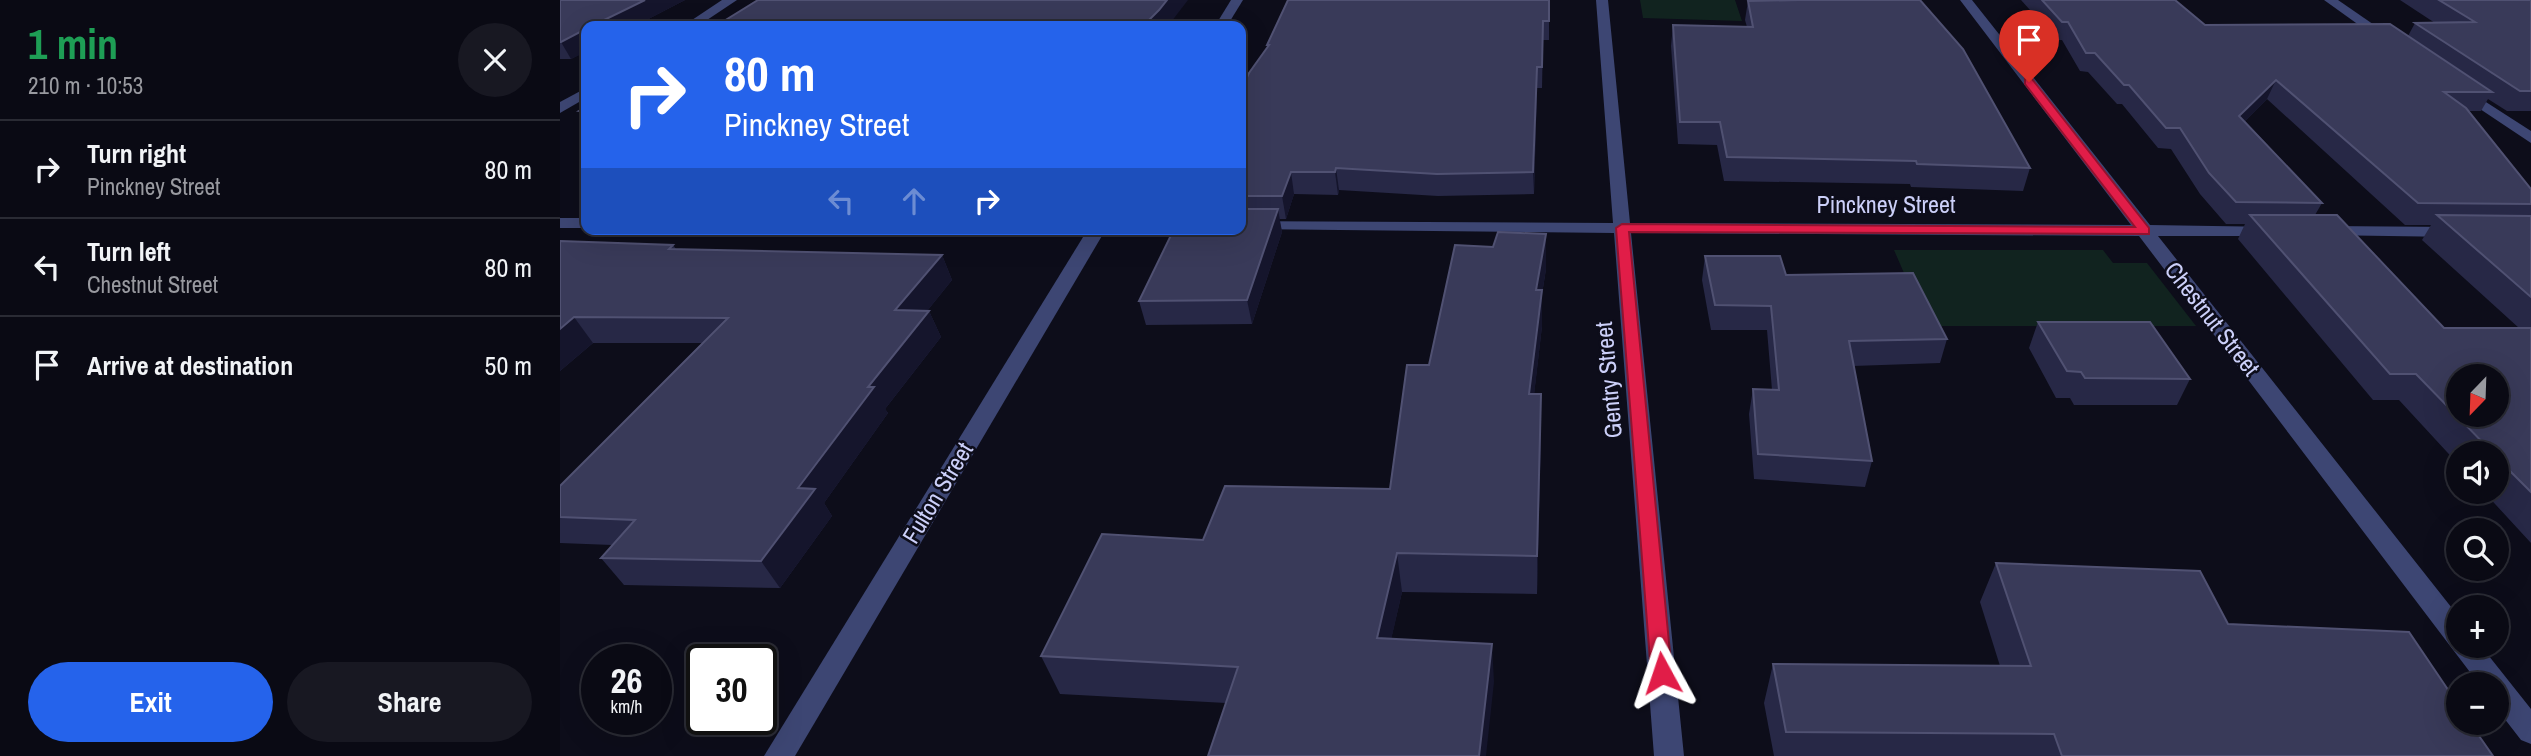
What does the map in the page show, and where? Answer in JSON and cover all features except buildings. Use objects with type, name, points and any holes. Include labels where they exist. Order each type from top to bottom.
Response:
[{"type":"street","points":[[698,21],[730,0]]},
{"type":"street","points":[[1224,21],[1237,0]]},
{"type":"street","name":"Gentry Street","points":[[1602,0],[1669,756]]},
{"type":"street","name":"Chestnut Street","points":[[1966,0],[2446,621]]},
{"type":"street","points":[[2330,0],[2397,46]]},
{"type":"street","points":[[2453,84],[2531,138]]},
{"type":"street","points":[[560,109],[581,95]]},
{"type":"street","points":[[560,223],[581,223]]},
{"type":"street","name":"Pinckney Street","points":[[1246,226],[2288,231]]},
{"type":"street","points":[[2315,231],[2477,232]]},
{"type":"street","name":"Fulton Street","points":[[779,756],[1093,235]]},
{"type":"street","points":[[2474,658],[2485,672]]},
{"type":"street","points":[[2509,703],[2531,731]]},
{"type":"green space","points":[[1640,0],[1735,0],[1742,21],[1643,18]]},
{"type":"green space","points":[[1894,250],[2103,250],[2113,263],[2147,263],[2196,326],[1927,326]]},
{"type":"route","points":[[1662,673],[1622,228],[2145,231],[2029,82]]}]
